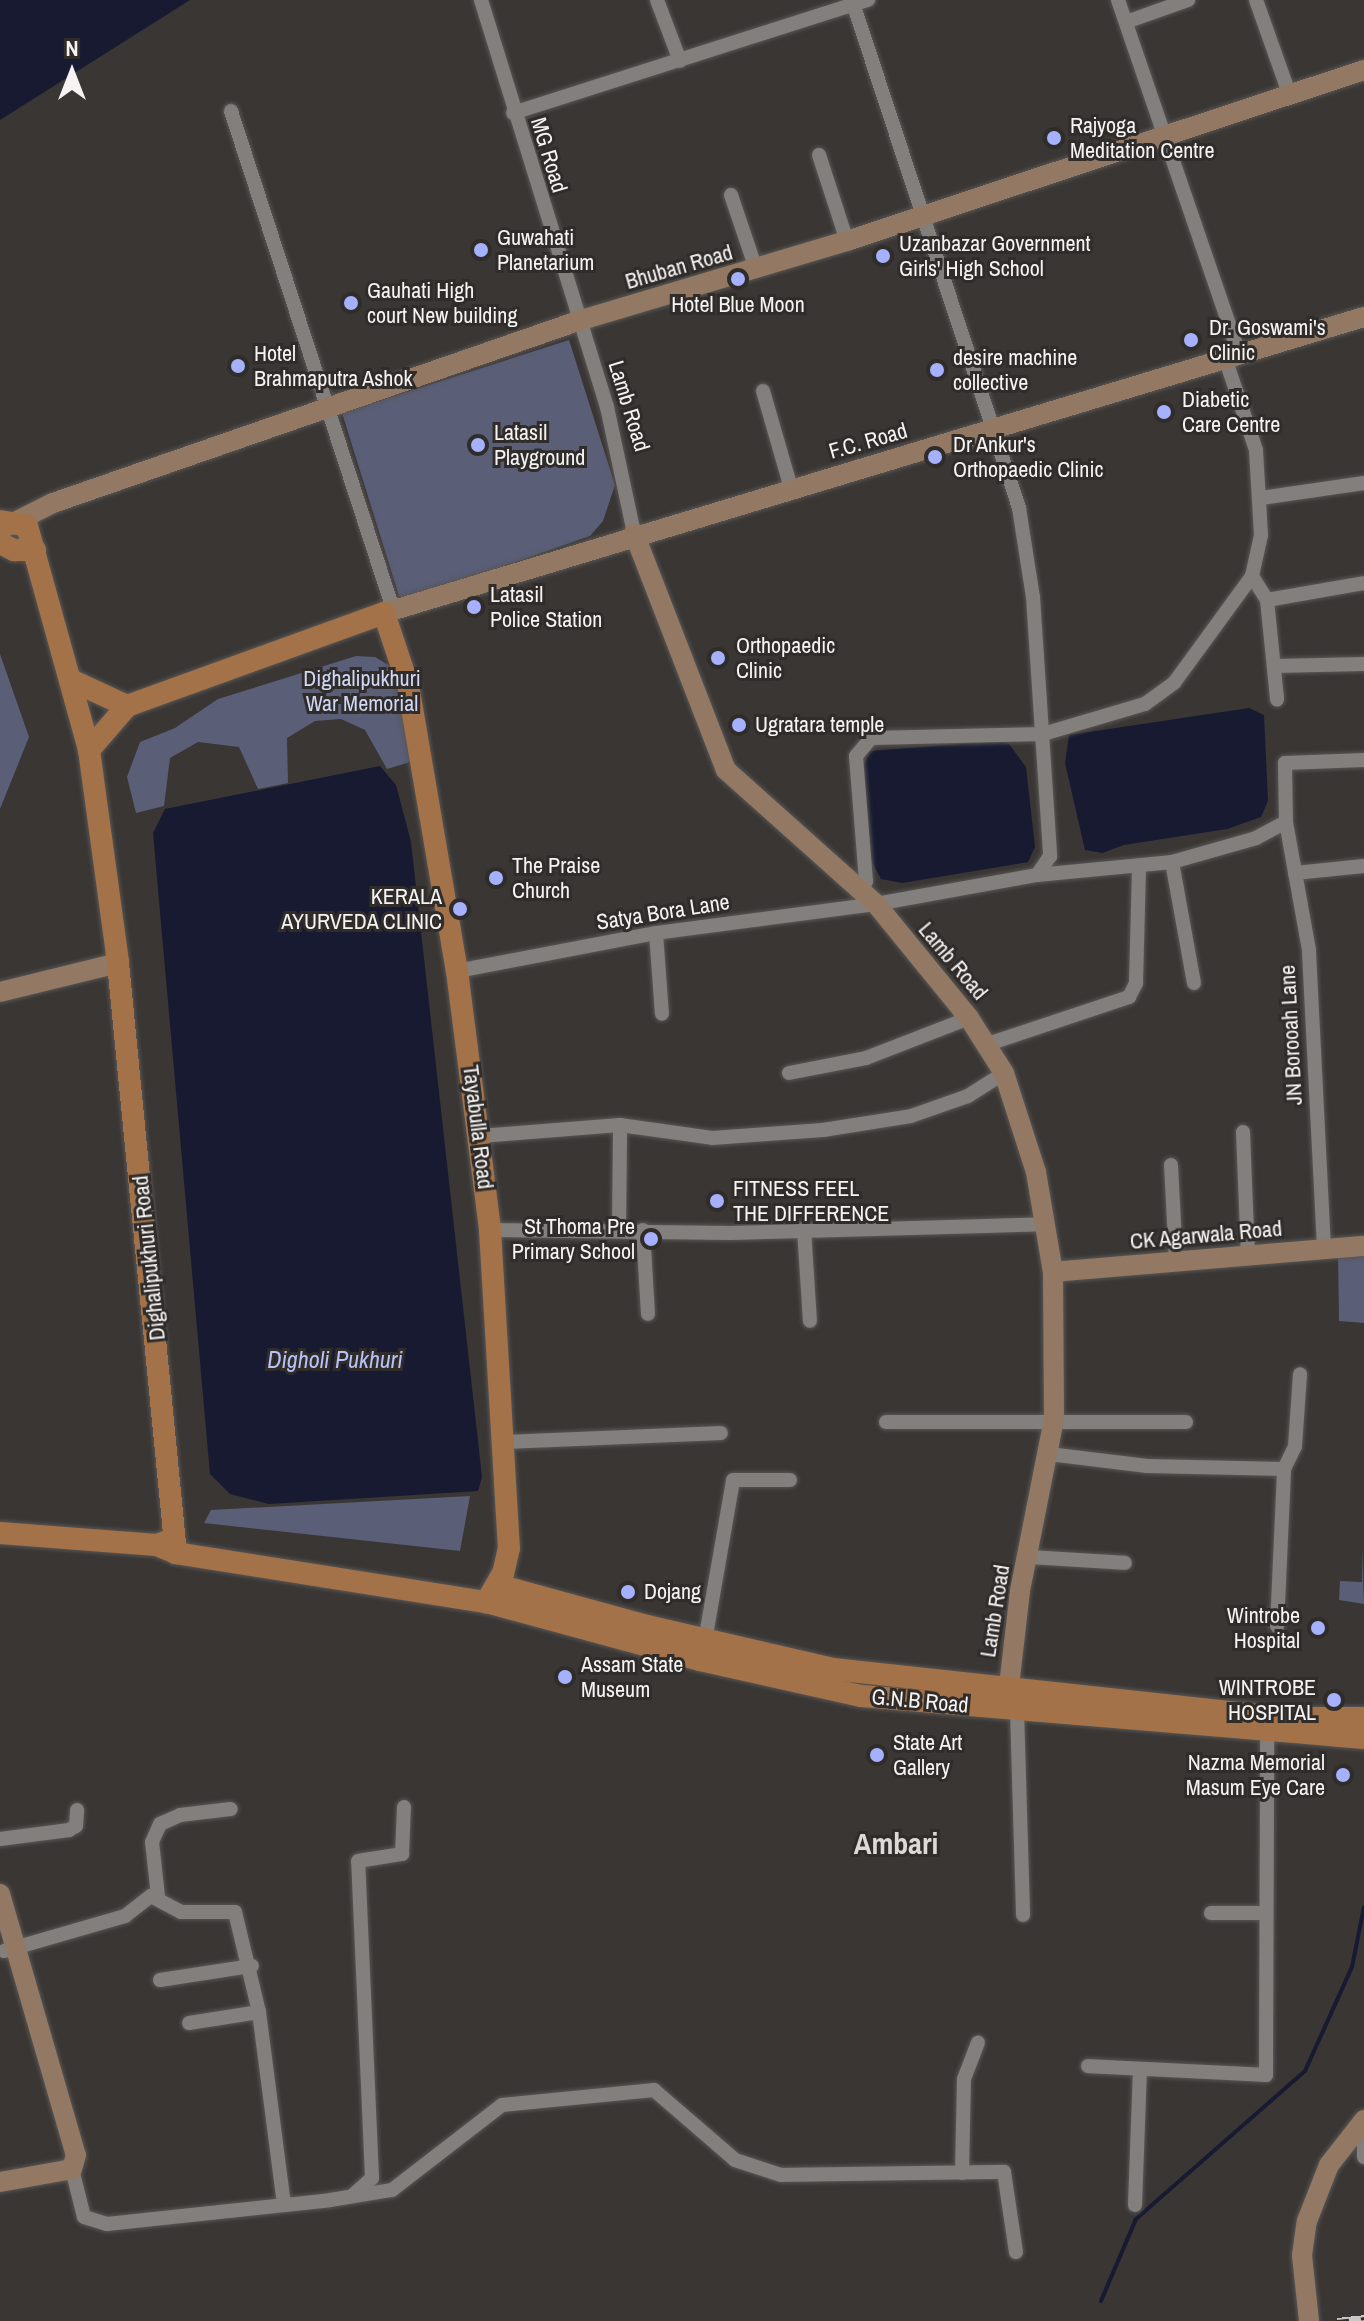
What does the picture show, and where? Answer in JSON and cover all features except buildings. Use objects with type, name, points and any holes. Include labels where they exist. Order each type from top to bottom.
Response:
[{"type":"main road","points":[[0,543],[14,550],[35,550],[27,526],[3,523]]},
{"type":"main road","name":"Dighalipukhuri Road","points":[[35,550],[73,681],[89,750],[118,963],[170,1545]]},
{"type":"main road","points":[[89,750],[127,706],[389,611]]},
{"type":"main road","name":"Tayabulla Road","points":[[389,611],[397,653],[408,685],[457,971],[490,1230],[506,1442],[509,1548],[492,1593]]},
{"type":"main road","points":[[73,681],[127,706]]},
{"type":"main road","points":[[0,1533],[170,1545],[492,1593]]},
{"type":"main road","name":"G.N.B Road","points":[[492,1593],[833,1669],[1284,1718],[1364,1718]]},
{"type":"main road","name":"G.N.B Road","points":[[492,1593],[700,1660],[861,1696],[1364,1738]]},
{"type":"street","name":"MG Road","points":[[481,0],[578,321]]},
{"type":"street","points":[[657,0],[680,61]]},
{"type":"street","points":[[869,898],[856,756],[871,738],[1043,734],[1162,695],[1252,576],[1261,535],[1256,450],[1232,355],[1167,135],[1118,0]]},
{"type":"street","points":[[1126,22],[1188,0]]},
{"type":"street","points":[[1256,0],[1289,93]]},
{"type":"street","points":[[513,113],[858,2],[991,432],[1019,508],[1032,588],[1050,856],[1037,875]]},
{"type":"street","name":"Bhuban Road","points":[[3,523],[578,321],[847,241],[1364,70]]},
{"type":"street","points":[[231,111],[389,611]]},
{"type":"street","points":[[819,155],[847,241]]},
{"type":"street","points":[[731,195],[756,269]]},
{"type":"street","name":"F.C. Road","points":[[389,611],[634,533],[991,432],[1232,355],[1364,317]]},
{"type":"street","name":"Lamb Road","points":[[578,321],[607,407],[634,533],[726,770],[869,898],[969,1018],[1004,1073],[1036,1172],[1053,1272],[1054,1419],[1008,1687],[1012,1710]]},
{"type":"street","points":[[763,391],[791,488]]},
{"type":"street","points":[[1261,498],[1364,483]]},
{"type":"street","points":[[1252,576],[1267,600],[1277,699]]},
{"type":"street","points":[[1267,600],[1364,583]]},
{"type":"street","points":[[1274,666],[1364,664]]},
{"type":"street","name":"JN Borooah Lane","points":[[1324,1248],[1309,950],[1286,822],[1285,763],[1364,760]]},
{"type":"street","name":"Satya Bora Lane","points":[[457,971],[656,933],[869,898],[1069,871],[1172,862],[1256,838],[1286,822]]},
{"type":"street","points":[[1050,856],[1069,871]]},
{"type":"street","points":[[1172,862],[1194,983]]},
{"type":"street","points":[[988,1044],[1129,997],[1136,983],[1139,866]]},
{"type":"street","points":[[1295,873],[1364,866]]},
{"type":"street","points":[[656,933],[662,1014]]},
{"type":"street","points":[[0,992],[118,963]]},
{"type":"street","points":[[789,1073],[866,1058],[969,1018]]},
{"type":"street","points":[[480,1136],[620,1125],[712,1138],[823,1130],[911,1116],[968,1096],[1004,1073]]},
{"type":"street","points":[[619,1229],[620,1125]]},
{"type":"street","points":[[1243,1132],[1248,1256]]},
{"type":"street","points":[[1171,1165],[1176,1262]]},
{"type":"street","points":[[490,1230],[804,1229],[1044,1224]]},
{"type":"street","points":[[804,1229],[810,1321]]},
{"type":"street","points":[[643,1230],[648,1314]]},
{"type":"street","name":"CK Agarwala Road","points":[[1053,1272],[1364,1246]]},
{"type":"street","points":[[1277,1626],[1284,1469],[1295,1446],[1300,1374]]},
{"type":"street","points":[[886,1422],[1054,1419],[1186,1422]]},
{"type":"street","points":[[506,1442],[721,1433]]},
{"type":"street","points":[[1049,1454],[1147,1466],[1284,1469]]},
{"type":"street","points":[[705,1641],[733,1480],[790,1480]]},
{"type":"street","points":[[1028,1557],[1125,1563]]},
{"type":"street","points":[[1012,1710],[1023,1915]]},
{"type":"street","points":[[1088,2066],[1266,2075],[1267,1732]]},
{"type":"street","points":[[352,2196],[372,2178],[358,1861],[402,1854],[404,1807]]},
{"type":"street","points":[[158,1896],[152,1842],[160,1824],[180,1815],[231,1809]]},
{"type":"street","points":[[0,1839],[69,1830],[76,1826],[77,1810]]},
{"type":"street","points":[[0,1894],[7,1945],[63,2158],[72,2169],[79,2208],[94,2222],[118,2224],[392,2190],[502,2105],[654,2090],[735,2160],[781,2175],[1004,2172],[1016,2252]]},
{"type":"street","points":[[7,1945],[125,1916],[146,1896],[158,1896],[181,1912],[235,1912],[252,1966],[284,2204]]},
{"type":"street","points":[[1211,1913],[1265,1913]]},
{"type":"street","points":[[160,1980],[252,1966]]},
{"type":"street","points":[[189,2023],[259,2012]]},
{"type":"street","points":[[962,2173],[964,2079],[978,2043]]},
{"type":"street","points":[[1135,2205],[1140,2069]]},
{"type":"street","points":[[1309,2321],[1302,2255],[1307,2221],[1329,2165],[1364,2120]]},
{"type":"street","points":[[1364,2138],[1364,2157]]},
{"type":"street","points":[[0,2182],[72,2169]]},
{"type":"green space","name":"Latasil Playground","points":[[569,340],[615,485],[603,521],[590,536],[407,600],[399,596],[342,413]]},
{"type":"green space","points":[[0,654],[29,737],[0,809]]},
{"type":"green space","name":"Dighalipukhuri War Memorial","points":[[356,656],[375,657],[390,666],[417,760],[387,769],[365,730],[341,719],[315,721],[287,738],[288,783],[258,789],[239,747],[198,742],[170,758],[164,806],[136,813],[127,777],[140,742],[175,728],[218,699]]},
{"type":"green space","points":[[1364,1249],[1364,1323],[1339,1321],[1338,1251]]},
{"type":"green space","points":[[470,1496],[460,1551],[204,1523],[211,1510]]},
{"type":"green space","points":[[1362,1547],[1364,1604],[1339,1600],[1340,1581],[1362,1582]]},
{"type":"water","points":[[0,0],[190,0],[0,120]]},
{"type":"water","points":[[1249,708],[1264,715],[1268,801],[1261,817],[1227,829],[1124,845],[1102,853],[1085,850],[1065,763],[1069,735]]},
{"type":"water","points":[[1000,741],[1009,744],[1026,767],[1035,847],[1028,862],[902,883],[881,879],[872,862],[864,800],[863,768],[870,751]]},
{"type":"water","name":"Digholi Pukhuri","points":[[380,766],[396,785],[411,842],[482,1477],[478,1491],[269,1504],[230,1494],[210,1474],[153,833],[165,809]]},
{"type":"waterway","points":[[1101,2301],[1136,2219],[1305,2071],[1352,1967],[1364,1907]]},
{"type":"railway","points":[[1337,2321],[1364,2318]]},
{"type":"place","name":"Rajyoga Meditation Centre","points":[[1054,138]]},
{"type":"place","name":"Guwahati Planetarium","points":[[481,250]]},
{"type":"place","name":"Uzanbazar Government Girls' High School","points":[[883,256]]},
{"type":"place","name":"Hotel Blue Moon","points":[[738,279]]},
{"type":"place","name":"Gauhati High court New building","points":[[351,303]]},
{"type":"place","name":"Dr. Goswami's Clinic","points":[[1191,340]]},
{"type":"place","name":"Hotel Brahmaputra Ashok","points":[[238,366]]},
{"type":"place","name":"desire machine collective","points":[[937,370]]},
{"type":"place","name":"Diabetic Care Centre","points":[[1164,412]]},
{"type":"place","name":"Latasil Playground","points":[[478,445]]},
{"type":"place","name":"Dr Ankur's Orthopaedic Clinic","points":[[935,457]]},
{"type":"place","name":"Latasil Police Station","points":[[474,607]]},
{"type":"place","name":"Orthopaedic Clinic","points":[[718,658]]},
{"type":"place","name":"Ugratara temple","points":[[739,725]]},
{"type":"place","name":"The Praise Church","points":[[496,878]]},
{"type":"place","name":"KERALA AYURVEDA CLINIC","points":[[460,909]]},
{"type":"place","name":"FITNESS FEEL THE DIFFERENCE","points":[[717,1201]]},
{"type":"place","name":"St Thoma Pre Primary School","points":[[651,1239]]},
{"type":"place","name":"Dojang","points":[[628,1592]]},
{"type":"place","name":"Wintrobe Hospital","points":[[1318,1628]]},
{"type":"place","name":"Assam State Museum","points":[[565,1677]]},
{"type":"place","name":"WINTROBE HOSPITAL","points":[[1334,1700]]},
{"type":"place","name":"State Art Gallery","points":[[877,1755]]},
{"type":"place","name":"Nazma Memorial Masum Eye Care","points":[[1343,1775]]},
{"type":"district","name":"Ambari","points":[[896,1843]]}]
